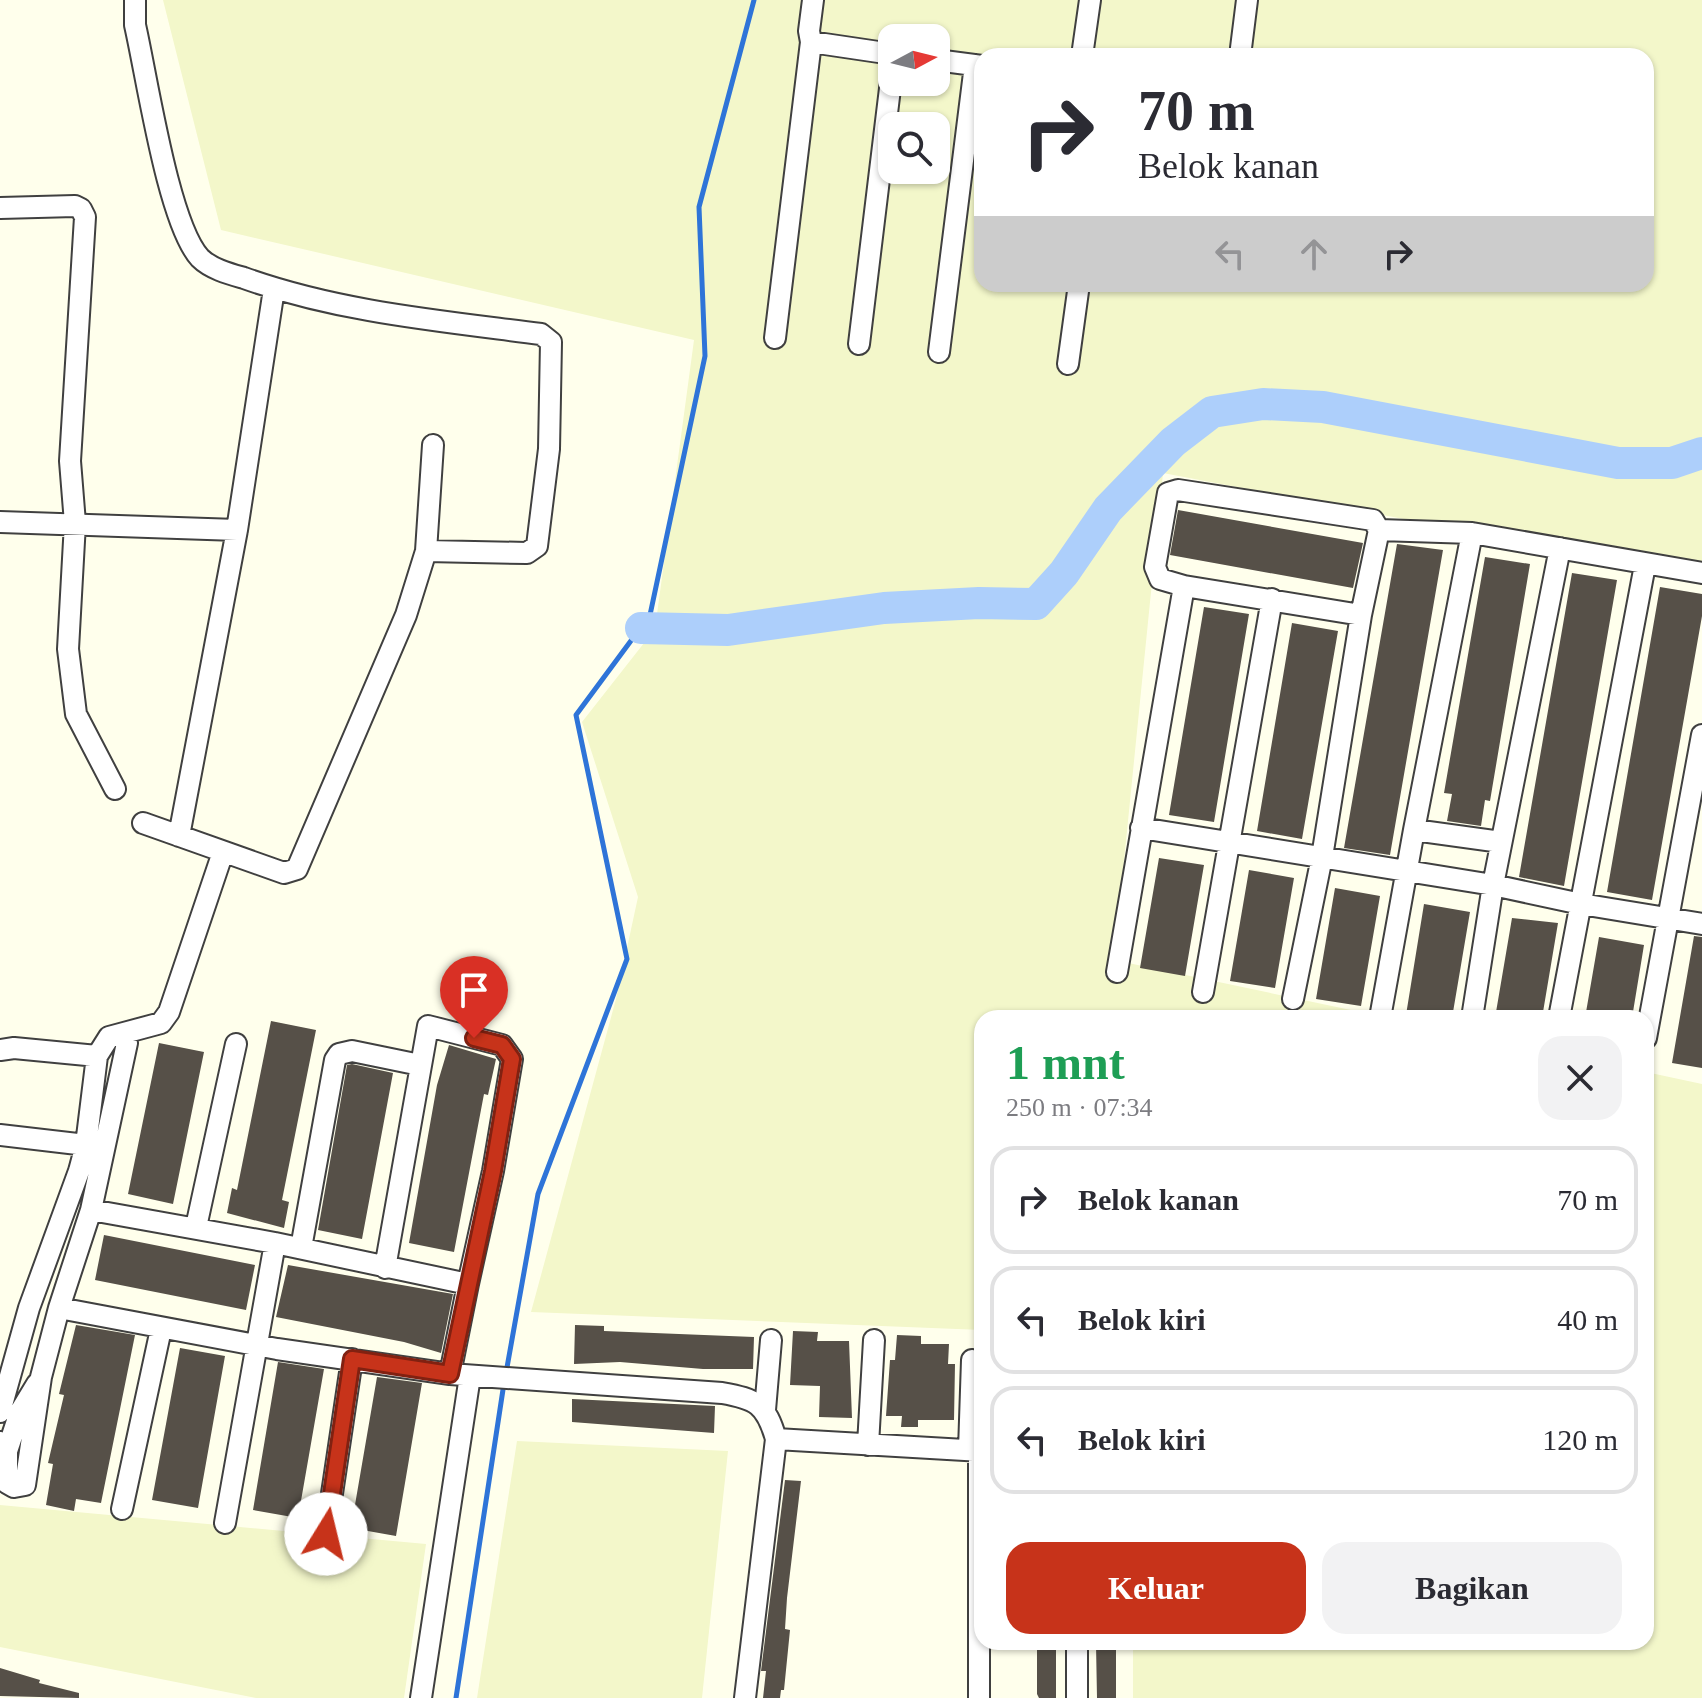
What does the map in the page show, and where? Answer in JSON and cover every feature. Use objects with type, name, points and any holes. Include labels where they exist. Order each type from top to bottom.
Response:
[{"type":"street","points":[[135,0],[135,25],[174,203],[186,234],[201,259],[220,270],[274,289],[387,314],[541,334],[551,342],[549,449],[537,546],[527,553],[426,551]]},
{"type":"street","points":[[775,338],[811,42],[809,31],[813,0]]},
{"type":"street","points":[[1083,48],[1090,0]]},
{"type":"street","points":[[1241,48],[1247,0]]},
{"type":"street","points":[[811,42],[878,52]]},
{"type":"street","points":[[950,62],[974,65]]},
{"type":"street","points":[[939,352],[974,94]]},
{"type":"street","points":[[859,344],[889,96]]},
{"type":"street","points":[[0,208],[75,206],[81,209],[85,217],[70,461],[75,523],[68,649],[72,692],[84,732],[115,789]]},
{"type":"street","points":[[179,836],[237,530],[274,289]]},
{"type":"street","points":[[1068,364],[1078,292]]},
{"type":"street","points":[[143,823],[284,873],[289,874],[297,869],[406,615],[426,551],[433,445]]},
{"type":"street","points":[[1293,999],[1322,857],[1361,615],[1379,530],[1373,520],[1172,491],[1167,497],[1155,567],[1160,579],[1184,586],[1361,615]]},
{"type":"street","points":[[0,522],[237,530]]},
{"type":"street","points":[[1379,530],[1472,533],[1702,573]]},
{"type":"street","points":[[1381,1010],[1472,533]]},
{"type":"street","points":[[1473,1010],[1501,842],[1560,548]]},
{"type":"street","points":[[1561,1010],[1645,565]]},
{"type":"street","points":[[1117,972],[1184,586]]},
{"type":"street","points":[[1203,992],[1272,599]]},
{"type":"street","points":[[1651,1010],[1702,735]]},
{"type":"street","points":[[1141,828],[1493,885],[1581,904],[1702,924]]},
{"type":"street","points":[[1414,830],[1501,842]]},
{"type":"street","points":[[1,1405],[29,1308],[61,1227],[86,1145],[97,1056],[109,1037],[161,1023],[169,1012],[223,852]]},
{"type":"street","points":[[385,1268],[428,1026],[502,1045],[512,1059],[493,1171],[468,1284],[469,1376],[421,1698]]},
{"type":"street","points":[[41,1377],[3,1447],[7,1483],[14,1487],[25,1485],[41,1377],[59,1308],[91,1210],[127,1043]]},
{"type":"street","points":[[196,1227],[236,1044]]},
{"type":"street","points":[[0,1050],[14,1048],[97,1056]]},
{"type":"street","points":[[301,1248],[335,1060],[341,1051],[352,1051],[420,1065]]},
{"type":"street","points":[[0,1135],[86,1145]]},
{"type":"street","points":[[91,1210],[196,1227],[468,1284]]},
{"type":"street","points":[[225,1523],[254,1345],[275,1243]]},
{"type":"street","points":[[59,1308],[254,1345],[469,1376],[722,1393],[750,1398],[765,1410]]},
{"type":"street","points":[[122,1509],[161,1329]]},
{"type":"street","points":[[745,1698],[776,1439],[765,1410],[771,1340]]},
{"type":"street","points":[[868,1445],[874,1340]]},
{"type":"street","points":[[326,1534],[352,1359]]},
{"type":"street","points":[[972,1360],[974,1396]]},
{"type":"street","points":[[776,1439],[974,1450]]},
{"type":"street","points":[[979,1650],[979,1698]]},
{"type":"street","points":[[1077,1650],[1077,1698]]},
{"type":"green space","points":[[163,0],[1702,0],[1702,576],[1163,473],[1114,960],[1351,1010],[974,1010],[974,1330],[531,1312],[616,999],[638,897],[582,722],[655,629],[694,340],[221,230]]},
{"type":"green space","points":[[1654,1074],[1702,1084],[1702,1698],[1133,1698],[1133,1650],[1654,1650]]},
{"type":"green space","points":[[517,1441],[728,1451],[702,1698],[477,1698]]},
{"type":"green space","points":[[0,1505],[426,1544],[404,1698],[256,1698],[0,1647]]},
{"type":"building","points":[[1178,510],[1363,543],[1353,588],[1170,555]]},
{"type":"building","points":[[1397,544],[1443,550],[1390,855],[1344,848]]},
{"type":"building","points":[[1485,557],[1530,564],[1490,801],[1485,800],[1481,826],[1447,821],[1452,794],[1444,793]]},
{"type":"building","points":[[1572,573],[1617,580],[1564,886],[1519,877]]},
{"type":"building","points":[[1660,587],[1702,594],[1702,616],[1652,900],[1607,892]]},
{"type":"building","points":[[1204,607],[1249,614],[1214,822],[1169,815]]},
{"type":"building","points":[[1292,623],[1338,631],[1302,839],[1257,831]]},
{"type":"building","points":[[1159,858],[1204,865],[1185,976],[1140,968]]},
{"type":"building","points":[[1249,870],[1294,878],[1275,988],[1230,981]]},
{"type":"building","points":[[1335,888],[1380,896],[1361,1006],[1316,999]]},
{"type":"building","points":[[1424,904],[1470,912],[1453,1010],[1407,1010]]},
{"type":"building","points":[[1512,918],[1558,923],[1543,1010],[1496,1010]]},
{"type":"building","points":[[1694,936],[1702,937],[1702,1068],[1672,1063]]},
{"type":"building","points":[[1599,937],[1644,945],[1633,1010],[1586,1010]]},
{"type":"building","points":[[454,974],[483,982],[475,1014],[445,1006]]},
{"type":"building","points":[[271,1021],[316,1030],[282,1200],[289,1202],[284,1228],[227,1213],[232,1188],[237,1190]]},
{"type":"building","points":[[159,1043],[204,1052],[173,1204],[128,1194]]},
{"type":"building","points":[[449,1045],[496,1059],[488,1095],[484,1094],[454,1252],[409,1243],[437,1085]]},
{"type":"building","points":[[347,1065],[393,1073],[362,1239],[318,1230]]},
{"type":"building","points":[[104,1235],[255,1265],[246,1310],[95,1280]]},
{"type":"building","points":[[288,1265],[453,1294],[441,1353],[404,1342],[276,1317]]},
{"type":"building","points":[[76,1325],[135,1335],[101,1503],[76,1499],[74,1511],[46,1505],[53,1464],[48,1463],[64,1395],[59,1394]]},
{"type":"building","points":[[575,1325],[604,1326],[604,1331],[754,1337],[753,1369],[703,1369],[620,1362],[574,1364]]},
{"type":"building","points":[[793,1331],[818,1332],[817,1341],[849,1341],[852,1418],[819,1417],[820,1386],[790,1385]]},
{"type":"building","points":[[897,1335],[921,1336],[921,1344],[949,1344],[948,1364],[955,1364],[954,1420],[918,1420],[918,1427],[901,1427],[902,1416],[886,1416],[890,1360],[895,1360]]},
{"type":"building","points":[[180,1348],[225,1356],[198,1508],[152,1500]]},
{"type":"building","points":[[278,1362],[324,1369],[298,1518],[253,1510]]},
{"type":"building","points":[[377,1377],[422,1383],[396,1536],[351,1528]]},
{"type":"building","points":[[572,1399],[715,1406],[714,1433],[572,1422]]},
{"type":"building","points":[[785,1480],[801,1481],[787,1598],[785,1629],[790,1630],[784,1690],[781,1690],[780,1698],[763,1698],[766,1671],[761,1671]]},
{"type":"building","points":[[1037,1650],[1056,1650],[1056,1698],[1039,1698]]},
{"type":"building","points":[[1096,1650],[1116,1650],[1116,1698],[1097,1698]]},
{"type":"building","points":[[0,1668],[40,1680],[39,1683],[79,1693],[79,1698],[0,1696]]},
{"type":"waterway","points":[[506,1373],[538,1194],[627,959],[576,715],[650,615],[705,356],[699,207],[754,0]]},
{"type":"waterway","points":[[641,628],[728,630],[884,608],[979,603],[1036,604],[1064,573],[1108,509],[1173,442],[1212,412],[1263,404],[1323,407],[1618,463],[1672,463],[1702,453]]},
{"type":"waterway","points":[[456,1698],[504,1383]]},
{"type":"route","points":[[326,1534],[352,1359],[450,1374],[493,1171],[512,1059],[502,1045],[474,1038]]}]
